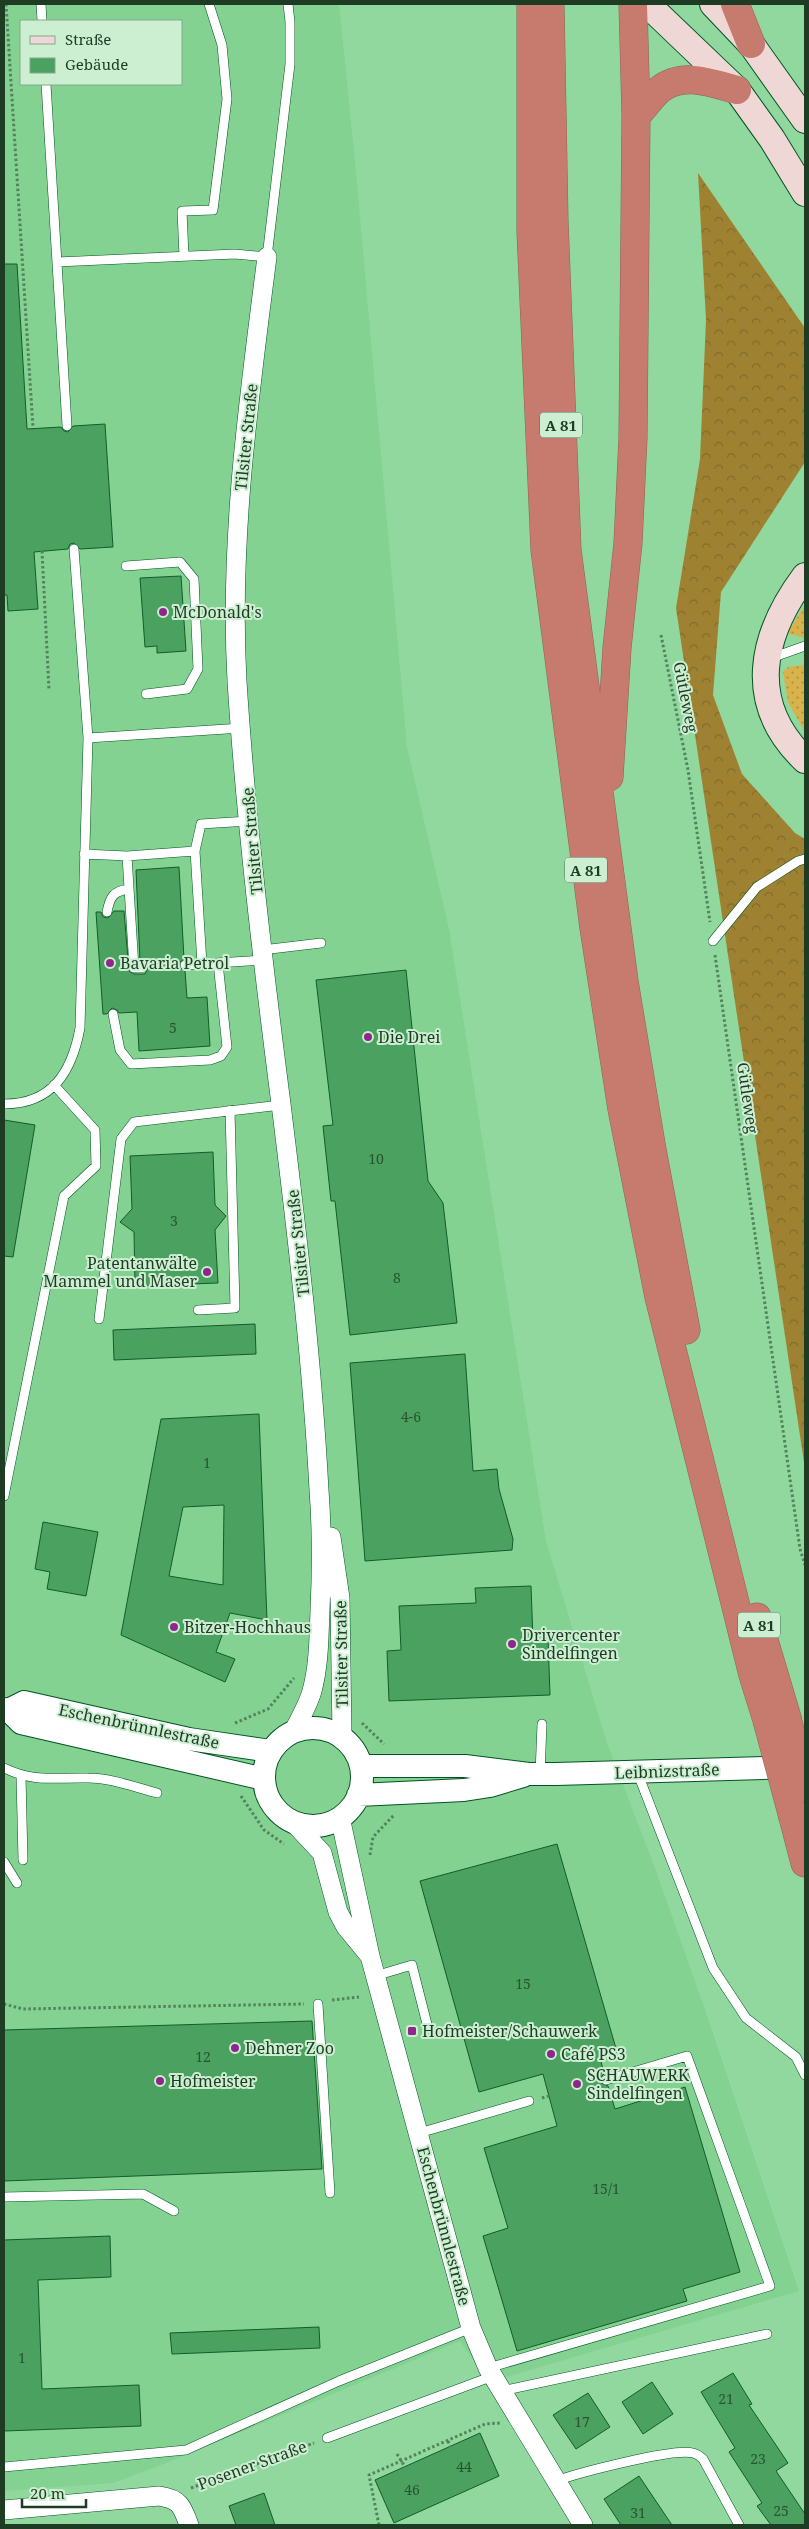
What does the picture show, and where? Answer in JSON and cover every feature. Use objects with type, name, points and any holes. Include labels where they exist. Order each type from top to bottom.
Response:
[{"type":"highway","name":"A 81","points":[[531,4],[531,232],[546,550],[594,928],[622,1109],[660,1297],[753,1675],[777,1719],[805,1791]]},
{"type":"highway","name":"A 81","points":[[550,4],[554,221],[563,488],[567,550],[605,844],[652,1150],[681,1308],[739,1549],[777,1719],[792,1817],[805,1863]]},
{"type":"highway","points":[[605,844],[616,648],[628,543],[633,438],[636,116],[633,4]]},
{"type":"highway","points":[[735,4],[751,44]]},
{"type":"highway","points":[[636,116],[660,90],[678,80],[701,79],[737,90]]},
{"type":"main road","points":[[647,4],[737,90],[772,139],[805,193]]},
{"type":"main road","points":[[713,4],[751,44],[805,120]]},
{"type":"main road","points":[[805,576],[782,608],[773,629],[766,659],[767,688],[772,708],[787,738],[805,760]]},
{"type":"street","name":"Tilsiter Straße","points":[[267,258],[246,429],[236,548],[235,638],[249,821],[263,955],[297,1230],[316,1423],[340,1598],[342,1737]]},
{"type":"street","name":"Tilsiter Straße","points":[[293,1732],[311,1694],[319,1639],[322,1543],[316,1423]]},
{"type":"street","name":"Eschenbrünnlestraße","points":[[264,1779],[21,1723],[6,1709],[24,1702],[189,1739],[271,1751]]},
{"type":"street","points":[[319,1728],[342,1737],[351,1745],[361,1766],[362,1781],[358,1795],[351,1808],[340,1817],[317,1826],[293,1822],[281,1814],[272,1804],[266,1792],[264,1779],[266,1764],[271,1751],[281,1739],[293,1732],[319,1728]]},
{"type":"street","name":"Leibnizstraße","points":[[361,1766],[465,1766],[535,1774],[638,1773],[805,1767]]},
{"type":"street","name":"Leibnizstraße","points":[[358,1795],[464,1790],[490,1786],[535,1774]]},
{"type":"street","name":"Eschenbrünnlestraße","points":[[340,1817],[375,1976],[420,2133],[471,2328],[494,2378],[583,2525]]},
{"type":"street","name":"Eschenbrünnlestraße","points":[[293,1822],[322,1853],[338,1912],[346,1927],[370,1956]]},
{"type":"street","points":[[4,2510],[151,2496],[174,2498],[181,2505],[189,2525]]},
{"type":"lane","points":[[41,4],[42,20]]},
{"type":"lane","points":[[184,256],[182,211],[213,210],[227,99],[222,45],[210,4]]},
{"type":"lane","points":[[57,262],[235,254],[267,258],[290,64],[288,4]]},
{"type":"lane","points":[[46,85],[67,426]]},
{"type":"lane","points":[[4,1104],[15,1104],[38,1096],[54,1085],[65,1074],[73,1057],[80,1028],[88,738],[74,549]]},
{"type":"lane","points":[[126,566],[180,562],[194,579],[198,669],[187,689],[146,694]]},
{"type":"lane","points":[[766,659],[805,646]]},
{"type":"lane","points":[[88,738],[242,728]]},
{"type":"lane","points":[[202,964],[195,851],[202,824],[249,821]]},
{"type":"lane","points":[[84,854],[127,856],[195,851]]},
{"type":"lane","points":[[127,856],[134,968],[142,968]]},
{"type":"lane","points":[[713,941],[757,887],[798,861],[805,859]]},
{"type":"lane","points":[[107,912],[110,898],[115,892],[129,889]]},
{"type":"lane","points":[[185,965],[218,963],[321,943]]},
{"type":"lane","points":[[113,1014],[120,1050],[131,1064],[210,1060],[221,1056],[227,1046],[218,963]]},
{"type":"lane","points":[[4,1496],[64,1196],[96,1166],[95,1130],[54,1085]]},
{"type":"lane","points":[[100,1319],[121,1139],[134,1122],[281,1105]]},
{"type":"lane","points":[[198,1310],[235,1308],[230,1110]]},
{"type":"lane","points":[[535,1774],[542,1724]]},
{"type":"lane","points":[[4,1768],[21,1776],[60,1780],[88,1778],[156,1793]]},
{"type":"lane","points":[[638,1773],[713,1968],[746,2018],[796,2057],[805,2075]]},
{"type":"lane","points":[[21,1776],[23,1860]]},
{"type":"lane","points":[[4,1862],[17,1883]]},
{"type":"lane","points":[[375,1976],[412,1964],[428,2028]]},
{"type":"lane","points":[[318,2004],[330,2193]]},
{"type":"lane","points":[[494,2378],[770,2286],[687,2056],[606,2080]]},
{"type":"lane","points":[[420,2133],[529,2101]]},
{"type":"lane","points":[[4,2197],[143,2194],[174,2211]]},
{"type":"lane","points":[[4,2467],[186,2450],[339,2381],[471,2328]]},
{"type":"lane","points":[[494,2378],[767,2334]]},
{"type":"lane","name":"Posener Straße","points":[[327,2438],[494,2378]]},
{"type":"lane","points":[[556,2481],[590,2470],[673,2454],[695,2453],[703,2459],[739,2525]]},
{"type":"path","points":[[6,4],[33,428]]},
{"type":"path","points":[[42,551],[49,690]]},
{"type":"path","name":"Gütleweg","points":[[661,635],[688,770],[800,1549],[805,1565]]},
{"type":"path","points":[[232,1724],[268,1709],[299,1672]]},
{"type":"path","points":[[240,1794],[264,1830],[286,1845]]},
{"type":"path","points":[[371,1862],[370,1854],[373,1837],[396,1813]]},
{"type":"path","points":[[4,2004],[23,2009],[318,2004],[327,2000],[359,1997]]},
{"type":"path","points":[[379,2525],[369,2475],[486,2424],[497,2425],[516,2415]]},
{"type":"path","name":"Posener Straße","points":[[174,2498],[180,2492],[327,2438]]},
{"type":"path","points":[[448,2441],[450,2447]]},
{"type":"path","points":[[397,2454],[405,2467]]},
{"type":"shaded area","points":[[4,4],[339,4],[355,161],[407,747],[449,929],[546,1541],[607,1743],[655,1868],[710,2024],[799,2291],[489,2382],[460,2341],[166,2463],[113,2483],[4,2491]]},
{"type":"shaded area","points":[[805,605],[805,638],[787,633]]},
{"type":"shaded area","points":[[805,665],[805,732],[788,702],[783,672],[788,667]]},
{"type":"green space","points":[[698,173],[805,328],[805,462],[721,592],[713,695],[742,774],[795,833],[805,839],[805,1469],[676,608],[700,459],[706,320]]},
{"type":"building","points":[[4,264],[17,264],[27,429],[61,427],[64,431],[68,432],[73,426],[105,424],[113,547],[80,549],[74,543],[70,544],[68,549],[34,552],[38,609],[8,611],[7,595],[4,595]]},
{"type":"building","name":"McDonald's","points":[[181,576],[186,651],[157,653],[157,646],[145,647],[140,578]]},
{"type":"building","points":[[179,867],[184,959],[180,962],[179,966],[185,971],[187,998],[207,997],[210,1046],[139,1051],[137,1012],[119,1013],[112,1008],[107,1014],[103,1014],[96,912],[101,912],[103,917],[108,918],[114,911],[124,911],[129,971],[134,974],[145,974],[148,968],[146,963],[140,962],[136,870]]},
{"type":"building","points":[[406,970],[428,1181],[443,1203],[457,1323],[350,1335],[335,1201],[331,1201],[323,1126],[333,1125],[316,980]]},
{"type":"building","points":[[4,1120],[35,1125],[13,1257],[4,1256]]},
{"type":"building","points":[[213,1152],[215,1205],[226,1216],[215,1230],[218,1283],[135,1286],[134,1232],[120,1222],[132,1209],[130,1156]]},
{"type":"building","points":[[255,1324],[256,1354],[114,1360],[113,1330]]},
{"type":"building","points":[[465,1354],[473,1471],[497,1469],[499,1489],[513,1539],[512,1550],[365,1561],[350,1363]]},
{"type":"building","points":[[259,1414],[267,1620],[230,1613],[216,1652],[235,1659],[225,1682],[121,1635],[161,1419]],"holes":[[[224,1505],[223,1585],[169,1576],[183,1507]]]},
{"type":"building","points":[[43,1522],[98,1532],[86,1596],[47,1589],[50,1572],[35,1569]]},
{"type":"building","name":"Drivercenter Sindelfingen","points":[[531,1586],[533,1640],[548,1639],[550,1695],[389,1701],[387,1651],[401,1650],[399,1606],[476,1603],[475,1588]]},
{"type":"building","points":[[557,1844],[617,2052],[600,2057],[604,2074],[600,2078],[600,2082],[608,2086],[615,2109],[685,2087],[740,2272],[683,2289],[687,2301],[517,2351],[483,2236],[508,2228],[484,2148],[557,2126],[543,2074],[479,2092],[420,1881]]},
{"type":"building","name":"Hofmeister","points":[[312,2021],[322,2169],[4,2181],[4,2030]]},
{"type":"building","points":[[110,2236],[111,2277],[38,2280],[42,2389],[139,2385],[141,2426],[4,2431],[4,2240]]},
{"type":"building","points":[[319,2327],[320,2348],[172,2354],[170,2333]]},
{"type":"building","points":[[733,2373],[752,2404],[749,2405],[788,2463],[776,2471],[805,2514],[805,2525],[771,2525],[757,2506],[762,2503],[729,2452],[735,2448],[701,2392]]},
{"type":"building","points":[[652,2382],[673,2414],[643,2434],[622,2402]]},
{"type":"building","points":[[588,2393],[610,2427],[576,2449],[553,2415]]},
{"type":"building","points":[[480,2433],[499,2476],[394,2523],[375,2480]]},
{"type":"building","points":[[639,2476],[672,2525],[621,2525],[604,2499]]},
{"type":"building","points":[[264,2493],[275,2525],[236,2525],[229,2506]]},
{"type":"place","name":"McDonald's","points":[[163,612]]},
{"type":"place","name":"Bavaria Petrol","points":[[110,963]]},
{"type":"place","name":"Die Drei","points":[[368,1037]]},
{"type":"place","name":"Patentanwälte Mammel und Maser","points":[[207,1272]]},
{"type":"place","name":"Bitzer-Hochhaus","points":[[174,1627]]},
{"type":"place","name":"Drivercenter Sindelfingen","points":[[512,1644]]},
{"type":"place","name":"Hofmeister/Schauwerk","points":[[412,2031]]},
{"type":"place","name":"Dehner Zoo","points":[[235,2048]]},
{"type":"place","name":"Café PS3","points":[[551,2054]]},
{"type":"place","name":"Hofmeister","points":[[160,2081]]},
{"type":"place","name":"SCHAUWERK Sindelfingen","points":[[577,2084]]}]
